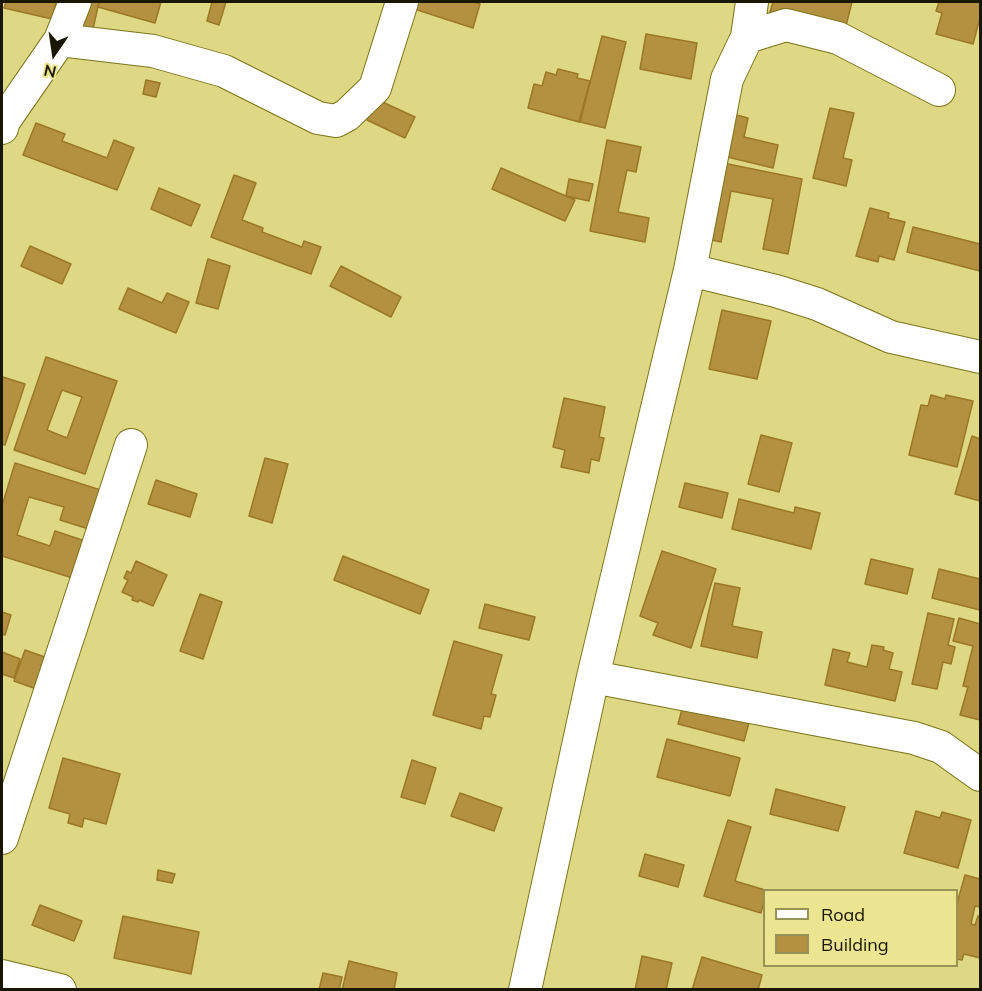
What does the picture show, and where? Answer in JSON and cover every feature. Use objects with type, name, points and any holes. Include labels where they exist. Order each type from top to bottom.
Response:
[{"type":"street","points":[[2,128],[4,121],[60,40],[75,2]]},
{"type":"street","points":[[60,40],[153,51],[224,71],[318,118],[336,121],[347,115],[375,88],[402,2]]},
{"type":"street","points":[[525,990],[593,677],[690,270],[727,79],[747,37],[753,2]]},
{"type":"street","points":[[747,37],[786,24],[838,38],[939,90]]},
{"type":"street","points":[[690,270],[776,291],[817,304],[891,337],[981,357]]},
{"type":"street","points":[[2,838],[131,445]]},
{"type":"street","points":[[593,677],[914,738],[941,747],[981,775]]},
{"type":"street","points":[[2,976],[60,990]]},
{"type":"building","points":[[6,2],[56,2],[52,19],[4,8]]},
{"type":"building","points":[[78,2],[99,2],[93,29],[72,24]]},
{"type":"building","points":[[99,2],[161,2],[155,23],[98,7]]},
{"type":"building","points":[[212,2],[226,2],[219,25],[207,21]]},
{"type":"building","points":[[406,2],[473,2],[480,4],[473,28],[405,6]]},
{"type":"building","points":[[773,2],[852,2],[846,26],[822,25],[770,12]]},
{"type":"building","points":[[939,2],[980,2],[980,18],[973,44],[936,34],[942,13],[936,11]]},
{"type":"building","points":[[646,34],[697,43],[691,79],[640,69]]},
{"type":"building","points":[[602,36],[626,42],[605,128],[580,122]]},
{"type":"building","points":[[558,69],[578,74],[577,78],[590,81],[579,122],[528,108],[534,84],[542,86],[546,72],[556,75]]},
{"type":"building","points":[[146,80],[160,83],[156,97],[143,94]]},
{"type":"building","points":[[376,99],[415,117],[405,138],[367,120]]},
{"type":"building","points":[[830,108],[854,113],[843,158],[852,160],[846,186],[813,178]]},
{"type":"building","points":[[725,112],[748,118],[744,137],[778,145],[773,168],[715,154]]},
{"type":"building","points":[[36,123],[65,134],[62,141],[107,158],[114,140],[134,148],[117,190],[23,155]]},
{"type":"building","points":[[607,140],[641,147],[636,172],[627,170],[618,212],[649,218],[645,242],[590,231]]},
{"type":"building","points":[[713,161],[802,179],[788,254],[763,249],[773,199],[731,191],[721,242],[698,237]]},
{"type":"building","points":[[501,168],[575,200],[565,221],[492,189]]},
{"type":"building","points":[[234,175],[256,183],[242,220],[263,228],[262,232],[302,247],[304,241],[321,247],[311,274],[211,237]]},
{"type":"building","points":[[569,179],[593,184],[589,201],[566,196]]},
{"type":"building","points":[[159,188],[200,205],[191,226],[151,209]]},
{"type":"building","points":[[870,208],[889,213],[888,218],[905,222],[894,260],[879,256],[878,262],[856,256]]},
{"type":"building","points":[[913,227],[980,244],[980,271],[907,252]]},
{"type":"building","points":[[30,246],[71,264],[62,284],[21,266]]},
{"type":"building","points":[[208,259],[230,266],[218,309],[196,303]]},
{"type":"building","points":[[341,266],[401,297],[391,317],[330,286]]},
{"type":"building","points":[[128,288],[162,303],[167,293],[189,302],[176,333],[119,309]]},
{"type":"building","points":[[722,310],[771,321],[757,379],[709,369]]},
{"type":"building","points":[[46,357],[117,381],[85,474],[14,450]],"holes":[[[62,390],[82,397],[67,438],[47,430]]]},
{"type":"building","points":[[3,377],[25,384],[5,445],[2,444]]},
{"type":"building","points":[[931,395],[945,399],[946,395],[973,401],[957,467],[909,455],[921,405],[928,406]]},
{"type":"building","points":[[564,398],[605,407],[599,437],[604,438],[599,461],[591,459],[589,473],[561,467],[565,450],[553,447]]},
{"type":"building","points":[[761,435],[792,443],[779,492],[748,484]]},
{"type":"building","points":[[972,436],[980,439],[980,501],[955,494]]},
{"type":"building","points":[[265,458],[288,464],[272,523],[249,516]]},
{"type":"building","points":[[15,463],[107,492],[95,531],[60,520],[64,507],[29,497],[17,535],[50,546],[55,531],[91,543],[79,580],[2,556],[2,506]]},
{"type":"building","points":[[156,480],[197,494],[190,517],[148,504]]},
{"type":"building","points":[[685,483],[728,493],[722,518],[679,507]]},
{"type":"building","points":[[739,499],[794,513],[795,507],[820,513],[811,549],[732,529]]},
{"type":"building","points":[[662,551],[716,569],[691,648],[653,635],[658,623],[640,616]]},
{"type":"building","points":[[343,556],[429,590],[420,614],[334,580]]},
{"type":"building","points":[[871,559],[913,569],[907,594],[865,584]]},
{"type":"building","points":[[136,561],[167,575],[153,606],[139,600],[138,602],[132,600],[133,597],[122,592],[128,580],[124,578],[127,571],[131,573]]},
{"type":"building","points":[[939,569],[980,579],[980,610],[932,598]]},
{"type":"building","points":[[715,583],[740,588],[732,626],[762,632],[757,658],[701,646]]},
{"type":"building","points":[[200,594],[222,602],[203,659],[180,651]]},
{"type":"building","points":[[485,604],[535,617],[529,640],[479,628]]},
{"type":"building","points":[[2,612],[11,615],[5,635],[2,634]]},
{"type":"building","points":[[928,613],[954,619],[948,645],[955,647],[951,664],[943,662],[937,689],[912,684]]},
{"type":"building","points":[[959,618],[980,624],[980,720],[960,715],[968,687],[963,686],[973,646],[953,641]]},
{"type":"building","points":[[454,641],[502,655],[491,694],[496,695],[490,717],[484,716],[481,729],[433,715]]},
{"type":"building","points":[[872,645],[884,647],[883,650],[893,653],[889,669],[902,672],[895,701],[825,685],[833,649],[850,653],[847,662],[867,667]]},
{"type":"building","points":[[25,650],[56,661],[45,692],[14,681]]},
{"type":"building","points":[[2,652],[20,659],[14,678],[2,674]]},
{"type":"building","points":[[685,698],[751,715],[744,741],[678,724]]},
{"type":"building","points":[[667,739],[740,758],[730,796],[657,777]]},
{"type":"building","points":[[63,758],[120,774],[106,824],[84,818],[82,827],[68,823],[70,814],[49,808]]},
{"type":"building","points":[[412,760],[436,768],[425,804],[401,797]]},
{"type":"building","points":[[776,789],[845,807],[838,831],[770,814]]},
{"type":"building","points":[[460,793],[502,808],[494,831],[451,816]]},
{"type":"building","points":[[916,811],[940,818],[942,812],[971,820],[958,868],[904,853]]},
{"type":"building","points":[[728,820],[751,827],[735,881],[763,889],[761,913],[704,896]]},
{"type":"building","points":[[645,854],[684,865],[678,887],[639,876]]},
{"type":"building","points":[[158,870],[175,874],[172,883],[157,880]]},
{"type":"building","points":[[965,875],[980,879],[980,907],[975,906],[971,924],[975,925],[978,916],[980,917],[980,958],[964,954],[962,960],[958,959],[958,900]]},
{"type":"building","points":[[40,905],[82,921],[74,941],[32,925]]},
{"type":"building","points":[[123,916],[199,932],[191,974],[114,958]]},
{"type":"building","points":[[642,956],[672,963],[666,990],[635,990]]},
{"type":"building","points":[[702,957],[762,975],[758,990],[692,990]]},
{"type":"building","points":[[349,961],[397,973],[394,990],[342,990]]},
{"type":"building","points":[[323,973],[342,977],[339,990],[319,990]]}]
